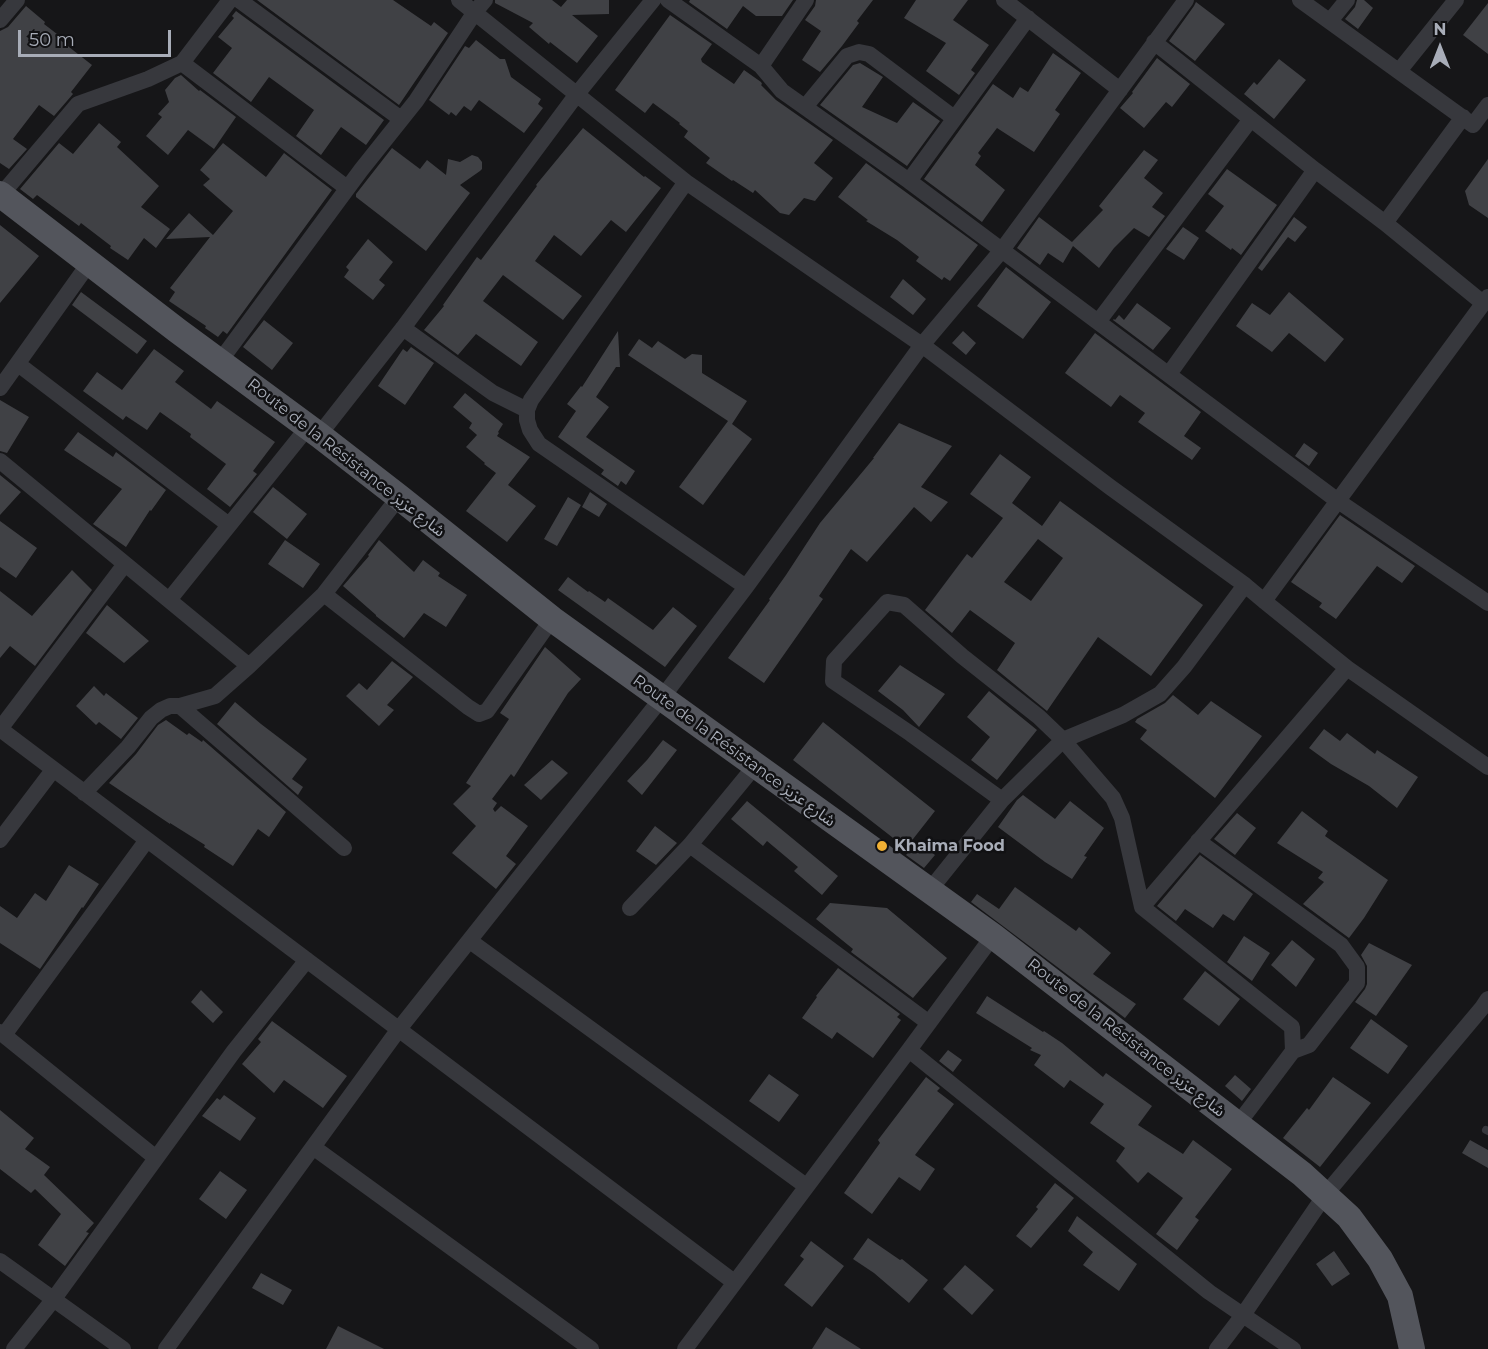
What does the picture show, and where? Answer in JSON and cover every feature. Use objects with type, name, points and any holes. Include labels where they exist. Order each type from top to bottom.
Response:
[{"type":"main road","name":"Route de la Résistance شارع عزيز","points":[[0,195],[314,431],[552,619],[993,936],[1302,1174],[1349,1217],[1380,1259],[1400,1296],[1415,1348]]},
{"type":"street","points":[[0,20],[17,0]]},
{"type":"street","points":[[0,195],[78,104],[148,79],[182,63],[230,0]]},
{"type":"street","points":[[239,0],[401,119]]},
{"type":"street","points":[[459,0],[480,6],[577,94],[686,182],[922,345],[1110,487],[1245,585],[1347,668],[1488,767]]},
{"type":"street","points":[[169,600],[229,525],[403,328],[577,94],[653,0]]},
{"type":"street","points":[[668,0],[761,66],[782,91],[909,181],[1338,501],[1488,603]]},
{"type":"street","points":[[761,66],[806,0]]},
{"type":"street","points":[[1004,0],[1120,90]]},
{"type":"street","points":[[166,1349],[399,1029],[661,699],[746,587],[922,345],[1002,250],[1186,0]]},
{"type":"street","points":[[1300,0],[1473,125],[1488,105]]},
{"type":"street","points":[[1330,21],[1347,0]]},
{"type":"street","points":[[1399,71],[1456,0]]},
{"type":"street","points":[[220,361],[347,188],[416,101],[480,6]]},
{"type":"street","points":[[909,181],[1028,18]]},
{"type":"street","points":[[1154,42],[1315,170],[1486,300],[1264,602]]},
{"type":"street","points":[[805,108],[847,56],[859,52],[869,54],[954,118]]},
{"type":"street","points":[[182,63],[347,188]]},
{"type":"street","points":[[1385,223],[1463,117]]},
{"type":"street","points":[[1098,322],[1251,119]]},
{"type":"street","points":[[1169,374],[1315,170]]},
{"type":"street","points":[[686,182],[531,400],[527,410],[527,420],[539,444],[746,587]]},
{"type":"street","points":[[0,388],[90,262]]},
{"type":"street","points":[[403,328],[493,393],[527,410]]},
{"type":"street","points":[[18,364],[229,525]]},
{"type":"street","points":[[0,462],[249,666]]},
{"type":"street","points":[[84,793],[160,710],[215,696],[249,666],[324,594],[399,497]]},
{"type":"street","points":[[125,564],[0,729],[734,1282]]},
{"type":"street","points":[[929,891],[1002,800],[1063,740],[1123,715],[1160,694],[1184,667],[1245,585]]},
{"type":"street","points":[[324,594],[478,714],[487,711],[552,619]]},
{"type":"street","points":[[1002,800],[833,681],[834,661],[887,602],[904,605],[962,656],[1039,717],[1063,740],[1113,798],[1122,818],[1142,907],[1292,1027],[1293,1051]]},
{"type":"street","points":[[1142,907],[1347,668]]},
{"type":"street","points":[[180,705],[344,848]]},
{"type":"street","points":[[630,908],[690,845],[755,766]]},
{"type":"street","points":[[0,840],[53,770]]},
{"type":"street","points":[[147,840],[2,1033],[156,1158]]},
{"type":"street","points":[[1198,841],[1341,945],[1357,967],[1357,983],[1310,1045],[1293,1051],[1238,1124]]},
{"type":"street","points":[[690,845],[929,1023]]},
{"type":"street","points":[[684,1349],[993,936]]},
{"type":"street","points":[[470,940],[806,1186]]},
{"type":"street","points":[[14,1349],[53,1300],[234,1051],[307,960]]},
{"type":"street","points":[[1217,1349],[1325,1195],[1488,999]]},
{"type":"street","points":[[909,1050],[1190,1277],[1293,1349]]},
{"type":"street","points":[[313,1147],[591,1349]]},
{"type":"street","points":[[0,1261],[123,1349]]},
{"type":"building","points":[[257,0],[393,0],[431,26],[434,22],[448,33],[399,105]]},
{"type":"building","points":[[495,0],[552,0],[561,7],[567,0],[609,0],[609,14],[572,15],[598,36],[577,63],[529,27],[533,23],[495,3]]},
{"type":"building","points":[[690,0],[793,0],[782,16],[756,16],[743,6],[727,29],[689,2]]},
{"type":"building","points":[[816,0],[873,0],[857,21],[859,23],[820,72],[802,60],[821,31],[805,20],[815,6]]},
{"type":"building","points":[[916,0],[968,0],[953,20],[989,45],[971,70],[975,73],[959,95],[926,71],[946,43],[904,18]]},
{"type":"building","points":[[1357,0],[1364,0],[1373,8],[1358,29],[1345,19],[1355,7]]},
{"type":"building","points":[[1196,2],[1225,24],[1195,61],[1169,41]]},
{"type":"building","points":[[1488,3],[1488,54],[1463,35]]},
{"type":"building","points":[[26,6],[57,34],[55,36],[92,65],[71,92],[73,94],[54,116],[39,105],[13,139],[27,149],[9,169],[0,163],[0,31],[8,27]]},
{"type":"building","points":[[236,11],[384,120],[366,145],[341,127],[321,155],[296,136],[314,110],[269,77],[251,102],[213,73],[232,48],[218,37],[234,18],[232,16]]},
{"type":"building","points":[[670,15],[712,44],[701,59],[702,62],[734,84],[744,70],[761,82],[761,85],[776,100],[833,140],[814,163],[833,178],[815,201],[804,198],[789,215],[780,213],[755,190],[753,193],[706,163],[710,158],[684,137],[688,131],[680,123],[653,103],[645,113],[615,90]]},
{"type":"building","points":[[476,40],[500,59],[505,59],[511,77],[541,99],[538,104],[543,108],[524,133],[479,100],[471,111],[464,106],[456,116],[451,112],[449,115],[429,100],[465,46],[469,48]]},
{"type":"building","points":[[1053,53],[1081,73],[1055,110],[1060,114],[1034,152],[997,128],[978,153],[981,156],[975,165],[1005,190],[982,222],[924,179],[993,84],[1013,98],[1020,87],[1028,92]]},
{"type":"building","points":[[1157,58],[1190,84],[1172,107],[1166,102],[1144,128],[1120,108]]},
{"type":"building","points":[[1279,59],[1306,80],[1274,119],[1244,94],[1254,82],[1257,85]]},
{"type":"building","points":[[860,63],[883,77],[862,107],[897,123],[913,102],[940,121],[907,166],[820,105],[853,65]]},
{"type":"building","points":[[181,75],[236,117],[214,149],[188,130],[168,155],[146,136],[162,117],[158,114],[169,102],[165,90],[175,78]]},
{"type":"building","points":[[99,123],[121,142],[117,147],[159,186],[141,207],[170,229],[156,248],[144,238],[128,260],[81,223],[79,226],[37,195],[33,199],[20,189],[59,143],[73,154]]},
{"type":"building","points":[[583,128],[661,188],[626,232],[611,220],[581,256],[554,235],[535,261],[582,296],[563,320],[503,275],[483,301],[538,342],[521,366],[476,334],[458,355],[424,330],[444,306],[477,257],[481,260],[536,185]]},
{"type":"building","points":[[223,143],[266,177],[284,153],[332,190],[227,334],[223,331],[218,337],[169,301],[175,292],[170,288],[210,237],[166,239],[189,213],[213,235],[233,211],[203,185],[210,179],[200,170]]},
{"type":"building","points":[[392,148],[420,169],[427,160],[446,175],[448,159],[460,162],[472,155],[478,157],[482,162],[482,169],[460,185],[470,193],[426,251],[356,197]]},
{"type":"building","points":[[1144,150],[1158,160],[1144,178],[1163,193],[1152,207],[1165,216],[1149,237],[1134,228],[1114,248],[1099,268],[1073,246],[1063,263],[1048,253],[1040,265],[1017,248],[1039,217],[1072,242],[1103,210],[1099,206]]},
{"type":"building","points":[[1488,159],[1488,218],[1469,205],[1465,191]]},
{"type":"building","points":[[866,163],[978,245],[950,281],[944,277],[942,280],[916,261],[919,257],[866,221],[868,220],[838,197]]},
{"type":"building","points":[[1227,169],[1277,205],[1241,255],[1205,231],[1224,206],[1208,194]]},
{"type":"building","points":[[1294,217],[1307,227],[1295,242],[1288,237],[1262,271],[1258,268]]},
{"type":"building","points":[[0,225],[39,256],[0,303]]},
{"type":"building","points":[[1183,227],[1199,238],[1184,260],[1166,249]]},
{"type":"building","points":[[368,239],[393,262],[379,280],[385,285],[373,300],[344,277],[349,270],[346,267]]},
{"type":"building","points":[[1006,267],[1051,302],[1023,339],[977,306]]},
{"type":"building","points":[[903,279],[926,299],[913,315],[890,297]]},
{"type":"building","points":[[81,292],[147,341],[137,354],[72,305]]},
{"type":"building","points":[[1289,292],[1344,339],[1325,362],[1289,333],[1272,352],[1236,326],[1252,303],[1270,315]]},
{"type":"building","points":[[1137,303],[1171,328],[1153,350],[1113,320],[1119,315],[1124,320]]},
{"type":"building","points":[[264,320],[293,343],[272,370],[243,347]]},
{"type":"building","points":[[618,331],[620,367],[616,367],[596,397],[609,407],[586,437],[635,471],[626,485],[621,481],[618,486],[601,474],[604,470],[558,437],[576,411],[567,404],[582,387]]},
{"type":"building","points":[[963,331],[976,343],[966,355],[952,343]]},
{"type":"building","points":[[1095,333],[1201,412],[1184,436],[1201,448],[1192,460],[1138,422],[1145,413],[1120,395],[1111,407],[1065,373]]},
{"type":"building","points":[[639,339],[652,348],[658,341],[685,359],[692,354],[702,355],[702,373],[747,401],[732,424],[752,439],[703,505],[679,487],[728,421],[628,355]]},
{"type":"building","points":[[411,347],[434,363],[405,405],[378,386],[403,349],[407,352]]},
{"type":"building","points":[[154,349],[184,371],[175,382],[211,409],[217,401],[275,442],[253,471],[257,474],[230,507],[207,489],[226,464],[190,437],[191,434],[160,412],[147,430],[126,416],[123,420],[83,391],[97,372],[122,390]]},
{"type":"building","points":[[465,393],[503,424],[497,436],[530,457],[508,485],[536,506],[507,542],[466,511],[496,473],[466,447],[477,435],[469,428],[472,423],[453,407]]},
{"type":"building","points":[[0,400],[29,417],[7,453],[0,451]]},
{"type":"building","points":[[899,423],[952,446],[921,487],[948,502],[931,522],[914,507],[867,562],[851,549],[819,596],[823,599],[764,683],[728,658],[770,600],[820,523],[874,458]]},
{"type":"building","points":[[78,432],[113,457],[116,452],[166,490],[126,547],[93,524],[122,489],[64,450]]},
{"type":"building","points":[[1304,443],[1318,453],[1309,466],[1295,456]]},
{"type":"building","points":[[1000,454],[1031,477],[1012,503],[1042,526],[1060,501],[1203,605],[1151,676],[1098,637],[1047,711],[997,670],[1015,643],[970,610],[952,633],[925,610],[967,554],[972,558],[1003,518],[970,494]],"holes":[[[1038,539],[1063,558],[1031,601],[1004,582]]]},
{"type":"building","points":[[0,475],[21,492],[0,515]]},
{"type":"building","points":[[273,487],[307,514],[287,539],[253,512]]},
{"type":"building","points":[[590,492],[607,504],[599,517],[582,507]]},
{"type":"building","points":[[568,497],[581,505],[557,546],[544,539]]},
{"type":"building","points":[[1340,515],[1415,566],[1402,583],[1377,566],[1336,619],[1319,607],[1322,603],[1291,582]]},
{"type":"building","points":[[0,521],[37,548],[16,578],[0,567]]},
{"type":"building","points":[[285,540],[320,564],[303,588],[268,564]]},
{"type":"building","points":[[379,540],[414,572],[423,560],[440,573],[438,576],[467,595],[446,627],[424,613],[404,638],[343,586],[369,556]]},
{"type":"building","points":[[72,570],[92,590],[35,666],[10,646],[0,658],[0,591],[32,616]]},
{"type":"building","points":[[568,577],[605,602],[608,598],[653,630],[673,607],[697,626],[665,667],[558,590]]},
{"type":"building","points":[[107,605],[149,641],[124,663],[86,633]]},
{"type":"building","points":[[545,647],[581,679],[568,693],[514,777],[511,774],[492,799],[497,803],[493,809],[495,812],[501,806],[528,826],[506,856],[516,864],[496,889],[452,853],[476,826],[453,804],[471,786],[466,783],[509,719],[500,713]]},
{"type":"building","points":[[392,661],[413,677],[387,705],[394,710],[379,726],[346,696],[359,683],[367,690]]},
{"type":"building","points":[[900,665],[945,694],[919,727],[903,710],[878,691]]},
{"type":"building","points":[[94,686],[104,696],[106,693],[138,718],[121,739],[99,722],[96,725],[76,706]]},
{"type":"building","points":[[989,691],[1037,730],[997,780],[971,760],[990,737],[967,717]]},
{"type":"building","points":[[1173,695],[1198,715],[1211,701],[1262,736],[1215,798],[1140,739],[1147,730],[1135,722],[1137,719],[1165,703]]},
{"type":"building","points":[[235,702],[307,759],[292,779],[303,787],[298,795],[217,724]]},
{"type":"building","points":[[166,720],[187,735],[189,733],[202,742],[203,740],[286,812],[269,837],[258,829],[233,866],[204,847],[205,845],[109,783],[136,754],[158,725]]},
{"type":"building","points":[[823,722],[935,811],[906,848],[793,760]]},
{"type":"building","points":[[1324,729],[1340,741],[1347,733],[1375,754],[1377,750],[1418,777],[1397,808],[1369,786],[1309,748]]},
{"type":"building","points":[[663,740],[677,750],[642,795],[627,781]]},
{"type":"building","points":[[552,760],[568,773],[541,800],[524,785]]},
{"type":"building","points":[[1023,795],[1055,819],[1070,801],[1104,828],[1084,856],[1087,857],[1072,879],[998,827]]},
{"type":"building","points":[[747,801],[838,876],[822,895],[794,871],[798,867],[767,841],[763,846],[731,819]]},
{"type":"building","points":[[1302,811],[1328,831],[1325,836],[1388,880],[1349,938],[1303,904],[1324,882],[1318,878],[1323,872],[1277,843]]},
{"type":"building","points":[[1237,813],[1256,828],[1235,855],[1214,839]]},
{"type":"building","points":[[655,826],[677,843],[656,865],[636,851]]},
{"type":"building","points":[[918,841],[935,855],[924,868],[906,855]]},
{"type":"building","points":[[1200,855],[1253,894],[1234,921],[1223,914],[1213,928],[1185,909],[1176,921],[1157,906]]},
{"type":"building","points":[[69,865],[99,884],[40,969],[0,943],[0,906],[17,918],[35,893],[46,901]]},
{"type":"building","points":[[1015,887],[1076,931],[1079,927],[1111,953],[1093,974],[1136,1004],[1125,1018],[971,902],[977,894],[999,909]]},
{"type":"building","points":[[830,903],[887,908],[947,958],[913,998],[851,952],[853,949],[816,919]]},
{"type":"building","points":[[1244,936],[1270,953],[1252,981],[1227,962]]},
{"type":"building","points":[[1292,940],[1315,959],[1296,987],[1271,965]]},
{"type":"building","points":[[1369,943],[1412,965],[1376,1016],[1355,1002],[1367,984],[1367,966],[1361,955]]},
{"type":"building","points":[[838,968],[900,1014],[897,1017],[901,1020],[873,1058],[837,1032],[832,1039],[802,1018]]},
{"type":"building","points":[[1205,971],[1240,999],[1219,1026],[1183,999]]},
{"type":"building","points":[[201,990],[223,1012],[213,1023],[191,1002]]},
{"type":"building","points":[[987,996],[1062,1043],[1103,1077],[1106,1073],[1152,1106],[1138,1125],[1183,1154],[1193,1140],[1232,1169],[1195,1217],[1199,1220],[1177,1250],[1156,1234],[1183,1198],[1148,1172],[1138,1183],[1116,1161],[1125,1148],[1090,1123],[1104,1104],[1070,1080],[1064,1088],[1034,1065],[1041,1055],[976,1013]]},
{"type":"building","points":[[1371,1019],[1408,1046],[1388,1074],[1350,1048]]},
{"type":"building","points":[[272,1021],[347,1076],[323,1108],[284,1080],[274,1093],[242,1064],[261,1042],[258,1039]]},
{"type":"building","points":[[948,1050],[962,1060],[953,1072],[939,1061]]},
{"type":"building","points":[[769,1074],[799,1095],[779,1122],[749,1101]]},
{"type":"building","points":[[1235,1075],[1251,1089],[1242,1101],[1225,1086]]},
{"type":"building","points":[[926,1077],[940,1088],[937,1091],[954,1104],[915,1155],[935,1169],[920,1191],[899,1177],[872,1214],[844,1193],[880,1143],[878,1140]]},
{"type":"building","points":[[1333,1077],[1371,1103],[1320,1167],[1283,1138],[1307,1108],[1309,1110]]},
{"type":"building","points":[[224,1095],[256,1118],[240,1141],[202,1116],[217,1098],[220,1100]]},
{"type":"building","points":[[0,1110],[34,1138],[25,1149],[50,1167],[44,1175],[94,1223],[65,1266],[38,1245],[61,1214],[35,1189],[31,1193],[0,1169]]},
{"type":"building","points":[[1470,1140],[1488,1150],[1488,1168],[1462,1153]]},
{"type":"building","points":[[220,1171],[247,1190],[226,1219],[199,1199]]},
{"type":"building","points":[[1055,1183],[1074,1198],[1031,1248],[1016,1236]]},
{"type":"building","points":[[1077,1216],[1137,1264],[1119,1291],[1083,1265],[1093,1252],[1068,1231]]},
{"type":"building","points":[[868,1238],[900,1260],[902,1259],[928,1280],[909,1303],[874,1273],[853,1259]]},
{"type":"building","points":[[811,1241],[844,1266],[812,1307],[784,1285],[804,1259],[800,1256]]},
{"type":"building","points":[[1334,1251],[1350,1274],[1332,1286],[1316,1264]]},
{"type":"building","points":[[965,1265],[994,1290],[972,1315],[943,1289]]},
{"type":"building","points":[[261,1273],[292,1290],[283,1305],[252,1288]]},
{"type":"building","points":[[338,1326],[384,1349],[326,1349]]},
{"type":"building","points":[[826,1327],[861,1349],[812,1349]]},
{"type":"place","name":"Khaima Food","points":[[882,846]]}]
